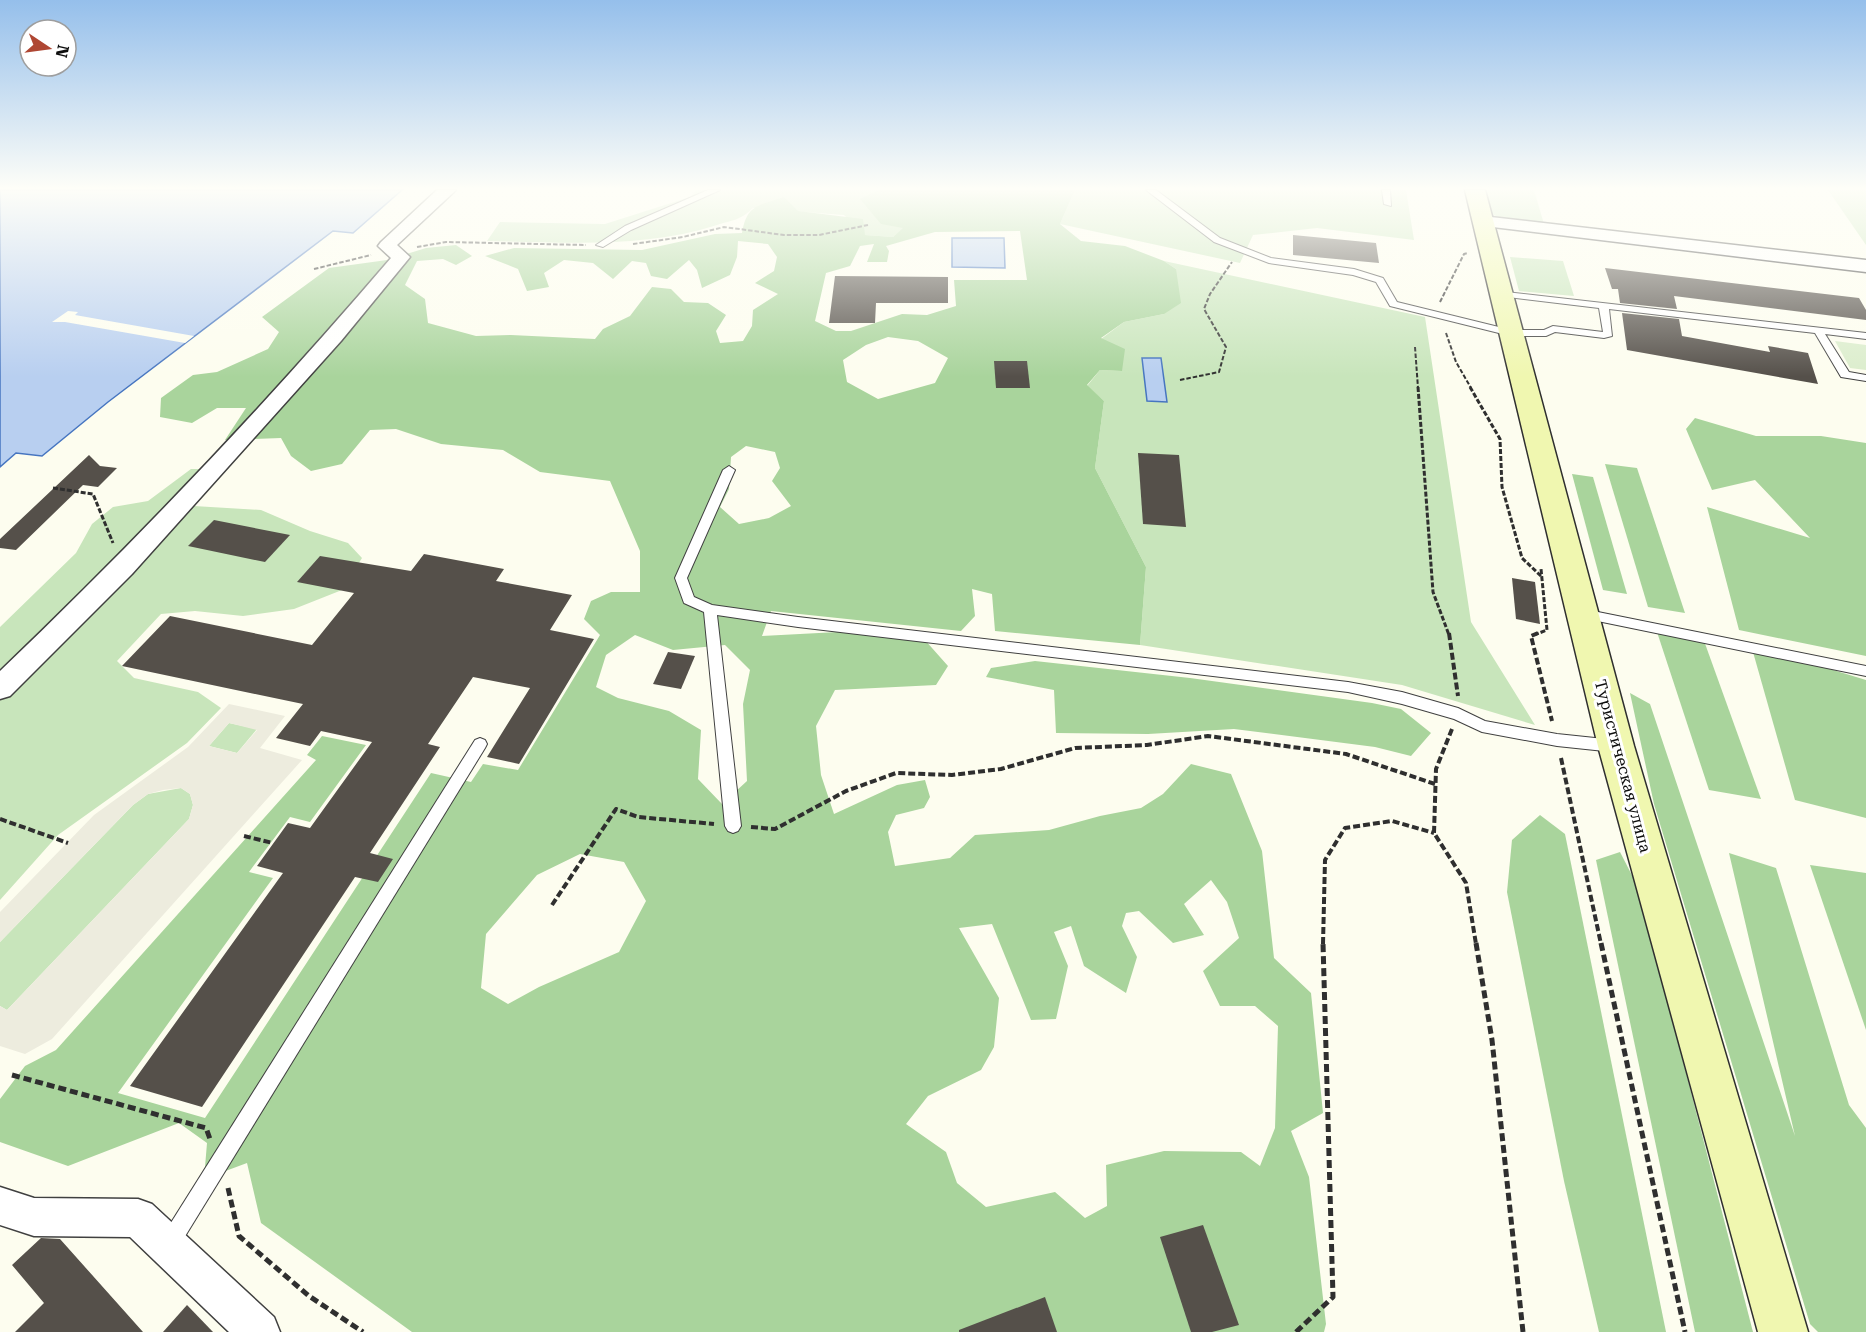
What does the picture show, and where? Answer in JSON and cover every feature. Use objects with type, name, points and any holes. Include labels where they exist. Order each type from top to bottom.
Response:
[{"type":"street","points":[[0,688],[123,568],[334,337],[401,256],[396,252]]},
{"type":"street","name":"Туристическая улица","points":[[1487,252],[1511,333],[1616,746],[1783,1332]]},
{"type":"street","points":[[1769,252],[1866,266]]},
{"type":"street","points":[[0,1206],[34,1218],[138,1218],[259,1332]]},
{"type":"lane","points":[[1249,252],[1269,260],[1354,272],[1380,280],[1394,304],[1511,333],[1546,333],[1553,329],[1608,334],[1604,306]]},
{"type":"lane","points":[[1500,293],[1866,336]]},
{"type":"lane","points":[[1818,330],[1845,375],[1866,378]]},
{"type":"lane","points":[[729,470],[681,578],[689,600],[710,609],[798,622],[1348,687],[1402,698],[1458,714],[1482,726],[1557,740],[1616,746]]},
{"type":"lane","points":[[710,609],[733,826]]},
{"type":"lane","points":[[1582,614],[1866,671]]},
{"type":"lane","points":[[168,1246],[480,744]]},
{"type":"path","points":[[1180,380],[1219,372],[1226,347],[1204,309],[1210,294],[1239,252]]},
{"type":"path","points":[[1464,252],[1440,304],[1441,316],[1456,362],[1500,439],[1502,487],[1522,558],[1543,578]]},
{"type":"path","points":[[1415,347],[1433,592],[1448,630],[1457,677],[1458,714],[1436,769],[1434,833],[1466,883],[1492,1040],[1523,1332]]},
{"type":"path","points":[[53,488],[93,494],[123,568]]},
{"type":"path","points":[[552,905],[616,809],[638,817],[775,830],[846,791],[896,773],[952,775],[1000,769],[1075,748],[1147,745],[1208,736],[1346,754],[1435,784]]},
{"type":"path","points":[[0,819],[68,843]]},
{"type":"path","points":[[1296,1332],[1334,1297],[1322,971],[1325,860],[1345,828],[1392,821],[1434,833]]},
{"type":"path","points":[[244,836],[273,843]]},
{"type":"green space","points":[[412,252],[466,252],[472,256],[456,265],[443,259],[417,261],[405,285],[425,299],[428,323],[476,336],[511,335],[595,339],[603,329],[630,316],[652,287],[671,289],[684,302],[708,303],[726,315],[716,331],[720,343],[743,341],[752,326],[753,310],[778,294],[755,283],[774,271],[777,257],[774,252],[857,252],[850,266],[826,273],[815,321],[836,331],[851,331],[902,314],[927,315],[956,306],[954,280],[1027,280],[1023,252],[1141,252],[1164,261],[1176,269],[1181,303],[1164,314],[1124,322],[1101,338],[1125,349],[1122,371],[1100,370],[1087,385],[1104,401],[1095,468],[1146,567],[1140,645],[995,631],[992,594],[972,589],[975,616],[961,631],[771,611],[762,636],[857,631],[924,639],[948,666],[936,685],[835,690],[816,726],[821,775],[834,814],[897,785],[925,780],[930,797],[924,808],[896,815],[888,832],[895,866],[950,858],[975,835],[1049,830],[1141,808],[1163,794],[1191,764],[1231,774],[1262,851],[1274,958],[1311,993],[1323,1113],[1291,1131],[1309,1177],[1326,1324],[1324,1332],[412,1332],[261,1223],[247,1163],[204,1179],[207,1143],[179,1123],[68,1166],[0,1142],[0,1099],[25,1066],[56,1050],[316,760],[307,755],[322,736],[366,745],[310,822],[290,817],[249,872],[273,878],[118,1093],[205,1118],[431,773],[471,782],[483,764],[518,770],[600,635],[584,619],[591,601],[611,592],[640,592],[640,551],[610,481],[540,472],[503,450],[441,444],[396,429],[370,430],[342,464],[311,471],[291,456],[281,438],[225,440],[246,408],[217,408],[192,423],[160,417],[161,398],[193,375],[217,372],[268,349],[279,332],[262,317],[329,268],[387,260]],"holes":[[[888,337],[918,341],[948,358],[935,383],[878,399],[847,382],[843,360],[866,345]],[[746,446],[775,452],[780,468],[772,481],[791,506],[769,518],[739,524],[720,507],[729,489],[731,457]],[[635,635],[673,650],[725,645],[750,670],[743,704],[747,781],[722,804],[698,779],[701,730],[669,711],[618,698],[596,687],[606,655]],[[580,854],[624,862],[646,901],[619,952],[539,987],[508,1004],[481,988],[486,934],[537,875]],[[1211,880],[1227,902],[1239,938],[1203,971],[1220,1006],[1255,1006],[1278,1026],[1275,1128],[1260,1166],[1241,1152],[1164,1151],[1106,1165],[1107,1206],[1085,1218],[1055,1192],[986,1207],[957,1183],[946,1152],[906,1124],[928,1096],[981,1070],[994,1047],[999,998],[959,928],[992,924],[1031,1020],[1056,1019],[1068,966],[1054,932],[1071,926],[1084,966],[1126,993],[1137,957],[1122,926],[1126,913],[1139,911],[1173,943],[1204,935],[1184,904]]]},
{"type":"green space","points":[[499,252],[737,252],[730,275],[702,288],[697,270],[689,260],[667,279],[651,276],[646,263],[632,261],[613,279],[593,263],[564,260],[544,273],[549,287],[527,291],[518,269],[485,256]]},
{"type":"green space","points":[[871,252],[889,252],[887,262],[867,262]]},
{"type":"green space","points":[[1190,252],[1245,252],[1240,263]]},
{"type":"green space","points":[[1510,257],[1563,261],[1574,296],[1519,291]]},
{"type":"green space","points":[[1164,261],[1425,317],[1471,622],[1535,725],[1402,685],[1140,645],[1146,567],[1095,468],[1104,401],[1087,386],[1100,370],[1122,371],[1101,339],[1124,322],[1164,314],[1176,269]]},
{"type":"green space","points":[[1835,341],[1866,345],[1866,370],[1850,368]]},
{"type":"green space","points":[[1695,418],[1756,436],[1821,436],[1866,443],[1866,656],[1739,630],[1707,507],[1810,538],[1755,480],[1712,490],[1686,429]]},
{"type":"green space","points":[[1605,464],[1637,468],[1685,613],[1648,607]]},
{"type":"green space","points":[[191,469],[220,469],[199,494],[194,506],[261,510],[310,531],[348,543],[362,558],[342,590],[294,609],[243,616],[195,611],[161,614],[117,661],[134,678],[198,692],[221,708],[187,743],[58,835],[0,900],[0,627],[76,553],[92,524],[113,507],[148,501]]},
{"type":"green space","points":[[1572,474],[1593,477],[1627,594],[1603,590]]},
{"type":"green space","points":[[1657,632],[1703,638],[1761,799],[1709,790]]},
{"type":"green space","points":[[1751,645],[1866,680],[1866,818],[1795,800]]},
{"type":"green space","points":[[1035,661],[1190,678],[1372,703],[1401,709],[1431,733],[1411,756],[1375,747],[1234,729],[1148,734],[1056,733],[1054,690],[986,677],[991,668]]},
{"type":"green space","points":[[1630,693],[1650,704],[1795,1136],[1729,853],[1776,868],[1849,1105],[1866,1128],[1866,1332],[1818,1332],[1810,1324],[1654,804]]},
{"type":"green space","points":[[229,723],[257,729],[237,753],[209,746]]},
{"type":"green space","points":[[181,788],[190,794],[193,805],[189,819],[7,1010],[0,1006],[0,942],[133,805],[148,794]]},
{"type":"green space","points":[[1540,815],[1565,834],[1666,1332],[1599,1332],[1564,1181],[1507,892],[1512,840]]},
{"type":"green space","points":[[1620,852],[1638,887],[1753,1332],[1695,1332],[1596,860]]},
{"type":"green space","points":[[1810,865],[1866,873],[1866,1030]]},
{"type":"shaded area","points":[[229,704],[285,716],[260,748],[302,760],[52,1039],[25,1054],[0,1046],[0,1006],[7,1010],[189,819],[193,805],[190,794],[181,788],[163,790],[148,794],[133,805],[0,942],[0,912],[94,815],[188,747]],"holes":[[[229,723],[257,730],[237,753],[209,746]]]},
{"type":"water","points":[[0,252],[305,252],[108,402],[42,456],[16,453],[0,467]]},
{"type":"water","points":[[952,252],[1004,252],[1005,268],[952,267]]},
{"type":"water","points":[[1142,358],[1161,358],[1167,402],[1147,401]]},
{"type":"pier","points":[[68,311],[78,312],[75,315],[194,336],[185,343],[65,322],[52,322]]},
{"type":"building","points":[[1293,252],[1377,252],[1379,263],[1293,255]]},
{"type":"building","points":[[1605,268],[1859,298],[1866,310],[1866,320],[1674,296],[1677,309],[1620,303],[1618,289],[1612,289]]},
{"type":"building","points":[[835,276],[948,277],[948,303],[876,303],[875,323],[829,323]]},
{"type":"building","points":[[1622,313],[1679,319],[1682,336],[1770,352],[1768,346],[1808,353],[1818,384],[1627,350]]},
{"type":"building","points":[[994,361],[1027,361],[1030,388],[996,388]]},
{"type":"building","points":[[1138,453],[1179,455],[1186,527],[1143,524]]},
{"type":"building","points":[[89,455],[100,466],[117,468],[98,487],[83,485],[16,550],[0,548],[0,539]]},
{"type":"building","points":[[214,520],[290,535],[265,562],[188,546]]},
{"type":"building","points":[[424,554],[504,569],[496,581],[572,595],[550,630],[594,639],[519,764],[487,757],[530,688],[473,677],[428,744],[440,747],[370,853],[393,859],[378,882],[355,877],[202,1107],[130,1086],[283,873],[257,866],[288,823],[310,828],[372,742],[321,731],[310,746],[276,738],[303,704],[122,666],[170,616],[312,645],[354,593],[297,582],[320,556],[411,571]]},
{"type":"building","points":[[1512,578],[1535,582],[1540,624],[1516,619]]},
{"type":"building","points":[[668,652],[695,656],[681,689],[653,684]]},
{"type":"building","points":[[1203,1225],[1239,1325],[1212,1332],[1191,1332],[1160,1237]]},
{"type":"building","points":[[41,1238],[60,1239],[143,1332],[15,1332],[44,1303],[12,1265]]},
{"type":"building","points":[[1045,1297],[1057,1332],[959,1332],[959,1330]]},
{"type":"building","points":[[187,1305],[213,1332],[163,1332]]}]
